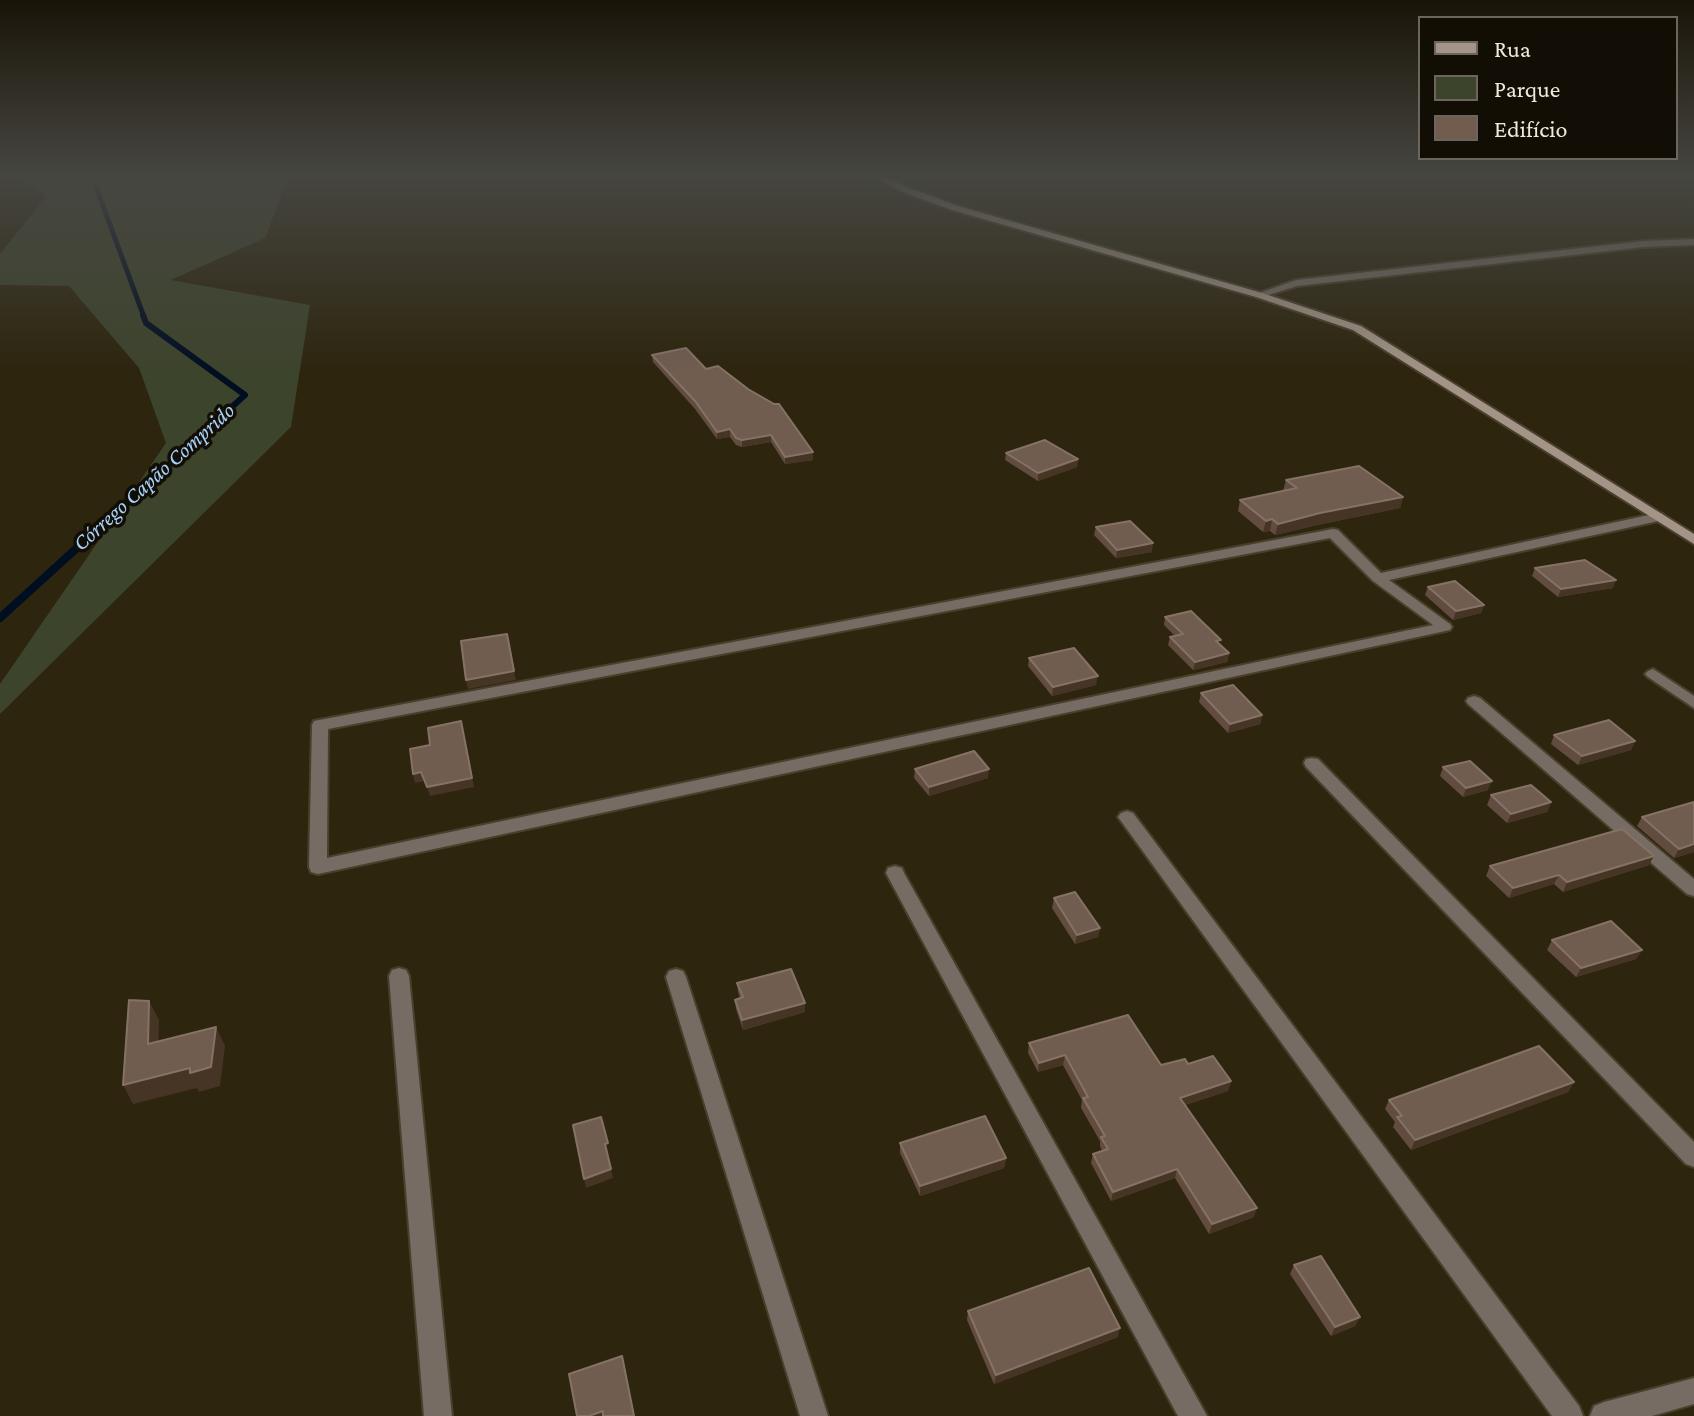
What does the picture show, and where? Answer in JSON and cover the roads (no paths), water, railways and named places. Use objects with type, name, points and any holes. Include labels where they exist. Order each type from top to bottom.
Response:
[{"type":"street","points":[[1074,242],[1259,295],[1357,328],[1694,540]]},
{"type":"street","points":[[1259,295],[1296,283],[1644,244],[1692,242]]},
{"type":"street","points":[[1378,578],[1658,517]]},
{"type":"street","points":[[1333,533],[1378,578],[1445,627],[318,867],[320,725],[1333,533]]},
{"type":"street","points":[[1653,674],[1694,703]]},
{"type":"street","points":[[1474,701],[1694,889]]},
{"type":"street","points":[[1312,763],[1694,1157]]},
{"type":"street","points":[[1127,817],[1569,1416]]},
{"type":"street","points":[[895,873],[1193,1416]]},
{"type":"street","points":[[399,976],[438,1416]]},
{"type":"street","points":[[676,977],[814,1416]]},
{"type":"street","points":[[1604,1416],[1694,1391]]},
{"type":"waterway","name":"Córrego Capão Comprido","points":[[116,242],[144,317]]},
{"type":"waterway","name":"Córrego Capão Comprido","points":[[132,498],[245,395],[146,323],[143,315]]},
{"type":"waterway","name":"Córrego Capão Comprido","points":[[0,618],[134,496]]}]
